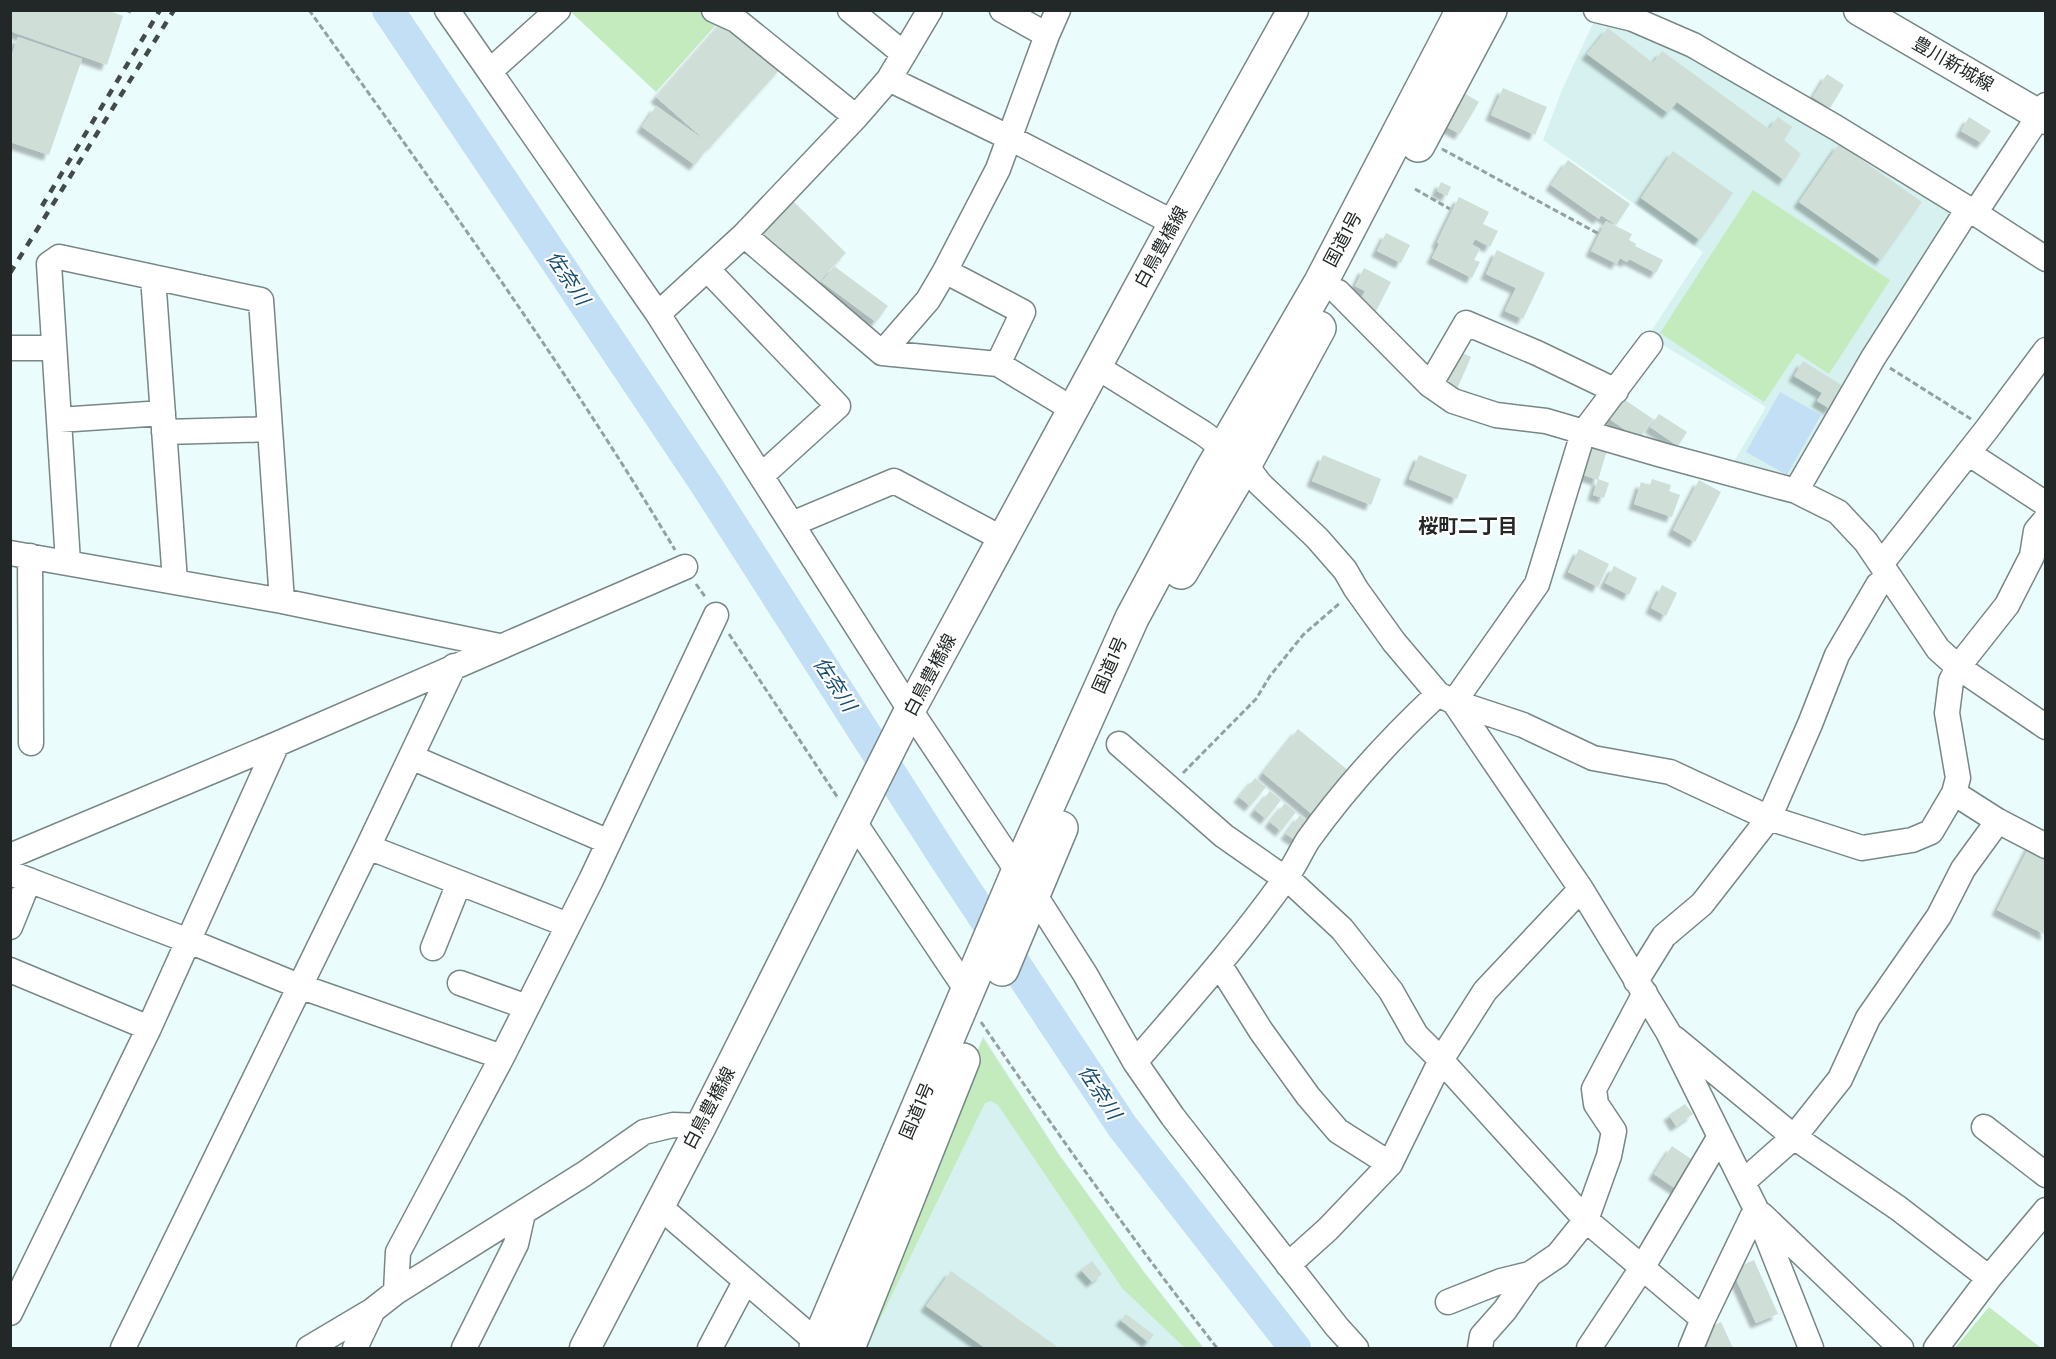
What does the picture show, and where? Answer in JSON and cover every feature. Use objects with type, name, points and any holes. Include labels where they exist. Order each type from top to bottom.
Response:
[{"type":"highway","name":"国道1号","points":[[1234,456],[1321,282],[1463,10]]},
{"type":"highway","name":"国道1号","points":[[828,1346],[978,1006],[1132,618],[1338,292],[1490,10]]},
{"type":"main road","name":"白鳥豊橋線","points":[[585,1348],[660,1207],[910,710],[1174,223],[1293,10]]},
{"type":"main road","name":"豊川新城線","points":[[1858,10],[2043,113]]},
{"type":"street","points":[[447,10],[658,315],[910,710],[1085,974],[1135,1062],[1173,1117],[1356,1348]]},
{"type":"street","points":[[490,70],[558,10]]},
{"type":"street","points":[[714,10],[739,16],[856,117]]},
{"type":"street","points":[[850,10],[904,54]]},
{"type":"street","points":[[658,315],[744,235],[856,117],[889,79],[930,10]]},
{"type":"street","points":[[1002,10],[1047,35]]},
{"type":"street","points":[[882,353],[928,300],[998,169],[1058,10]]},
{"type":"street","points":[[1596,10],[1633,19],[1693,45],[1972,211],[2046,259]]},
{"type":"street","points":[[889,79],[1174,223]]},
{"type":"street","points":[[1796,491],[1873,358],[1972,211],[2043,113]]},
{"type":"street","points":[[744,235],[882,353],[998,364],[1074,410]]},
{"type":"street","points":[[68,562],[49,264],[59,256],[261,300],[282,601]]},
{"type":"street","points":[[707,269],[838,406],[761,476]]},
{"type":"street","points":[[945,272],[1023,312],[998,364]]},
{"type":"street","points":[[153,277],[175,581]]},
{"type":"street","points":[[1338,292],[1430,385],[1453,401],[1496,415],[1546,421],[1796,491],[1838,512],[1866,542],[1938,649],[1958,667],[2046,727]]},
{"type":"street","points":[[1430,385],[1466,323],[1537,353],[1616,391]]},
{"type":"street","points":[[1135,1062],[1219,964],[1287,878],[1308,841],[1360,775],[1398,731],[1446,698],[1537,584],[1583,433],[1650,344]]},
{"type":"street","points":[[10,348],[54,348]]},
{"type":"street","points":[[1480,1348],[1482,1336],[1505,1310],[1530,1274],[1558,1254],[1586,1220],[1609,1156],[1614,1131],[1596,1104],[1594,1089],[1664,936],[1702,904],[1769,818],[1838,655],[1885,571],[1968,453],[2046,350]]},
{"type":"street","points":[[1097,367],[1234,456],[1317,538],[1345,570],[1394,642],[1446,698],[1581,889],[1668,1032],[1756,1209],[1811,1348]]},
{"type":"street","points":[[59,420],[270,429]]},
{"type":"street","points":[[1968,453],[2046,504]]},
{"type":"street","points":[[792,524],[894,481],[1003,539]]},
{"type":"street","points":[[1446,698],[1523,725],[1593,758],[1670,772],[1769,818],[1862,848],[1912,840],[1931,832],[1954,793],[1958,777],[1947,713],[1951,681],[1958,667],[2007,605],[2032,556],[2036,531],[2046,519]]},
{"type":"street","points":[[31,742],[20,555],[282,601],[499,646]]},
{"type":"street","points":[[10,856],[277,744],[686,567]]},
{"type":"street","points":[[396,1292],[398,1252],[502,1058],[609,842],[716,615]]},
{"type":"street","points":[[123,1348],[368,848],[454,666]]},
{"type":"street","points":[[10,1313],[149,1028],[277,744]]},
{"type":"street","points":[[1119,744],[1224,836],[1287,878],[1342,929],[1391,991],[1416,1035],[1586,1220],[1703,1319]]},
{"type":"street","points":[[411,757],[609,842]]},
{"type":"street","points":[[1954,793],[1998,821],[2046,846]]},
{"type":"street","points":[[1743,1182],[1794,1137],[1840,1079],[1868,1018],[1939,916],[1963,869],[1998,821]]},
{"type":"street","points":[[854,822],[978,1006]]},
{"type":"street","points":[[368,848],[568,925]]},
{"type":"street","points":[[10,927],[20,877],[189,941],[299,986],[502,1058]]},
{"type":"street","points":[[433,948],[459,883]]},
{"type":"street","points":[[1288,1265],[1328,1229],[1390,1164],[1441,1060],[1485,991],[1581,889]]},
{"type":"street","points":[[1219,964],[1261,1031],[1308,1096],[1338,1131],[1390,1164]]},
{"type":"street","points":[[10,970],[149,1028]]},
{"type":"street","points":[[460,983],[527,1007]]},
{"type":"street","points":[[1668,1032],[1794,1137],[1898,1208],[1989,1278]]},
{"type":"street","points":[[309,1348],[373,1310],[396,1292],[584,1174],[644,1132],[673,1125],[701,1126]]},
{"type":"street","points":[[1984,1127],[2046,1175]]},
{"type":"street","points":[[1589,1348],[1642,1268],[1719,1138]]},
{"type":"street","points":[[660,1207],[746,1282],[828,1346]]},
{"type":"street","points":[[1691,1348],[1756,1209]]},
{"type":"street","points":[[1756,1209],[1901,1348]]},
{"type":"street","points":[[1936,1348],[1989,1278],[2046,1210]]},
{"type":"street","points":[[464,1348],[516,1244],[523,1213]]},
{"type":"street","points":[[1448,1302],[1501,1281],[1530,1274]]},
{"type":"street","points":[[710,1348],[746,1282]]},
{"type":"street","points":[[355,1348],[373,1310]]},
{"type":"path","points":[[309,10],[412,153],[581,399],[621,459],[716,615],[854,822]]},
{"type":"path","points":[[1434,145],[1599,234]]},
{"type":"path","points":[[1415,189],[1450,209]]},
{"type":"path","points":[[1873,358],[1987,429]]},
{"type":"path","points":[[1169,787],[1256,699],[1270,676],[1303,635],[1356,589]]},
{"type":"path","points":[[978,1006],[1068,1149],[1152,1265],[1217,1348]]},
{"type":"shaded area","points":[[1595,19],[1686,53],[1754,90],[1955,214],[1793,489],[1729,470],[1766,407],[1648,336],[1703,252],[1543,140],[1562,90]]},
{"type":"shaded area","points":[[1780,392],[1821,415],[1787,475],[1746,452]]},
{"type":"shaded area","points":[[983,1036],[1059,1154],[1143,1270],[1204,1348],[857,1348]]},
{"type":"green space","points":[[705,10],[722,18],[656,92],[570,11]]},
{"type":"green space","points":[[1753,190],[1890,280],[1829,374],[1797,353],[1764,402],[1660,333]]},
{"type":"green space","points":[[983,1038],[1059,1155],[1143,1271],[1203,1348],[1185,1348],[1122,1288],[998,1105],[991,1101],[985,1103],[866,1348],[857,1348]]},
{"type":"green space","points":[[1989,1307],[2041,1348],[1955,1348]]},
{"type":"building","points":[[10,10],[107,10],[123,16],[107,65],[10,31]]},
{"type":"building","points":[[726,18],[781,68],[710,145],[695,165],[642,127],[656,106],[706,141],[656,97]]},
{"type":"building","points":[[1608,28],[1653,63],[1662,51],[1769,129],[1778,117],[1792,127],[1784,140],[1801,154],[1784,180],[1677,102],[1668,113],[1587,54]]},
{"type":"building","points":[[18,37],[82,59],[49,155],[10,142],[10,60]]},
{"type":"building","points":[[1827,74],[1844,85],[1830,108],[1813,97]]},
{"type":"building","points":[[1503,88],[1547,107],[1535,135],[1491,115]]},
{"type":"building","points":[[1464,93],[1479,102],[1460,134],[1445,126]]},
{"type":"building","points":[[1969,117],[1991,131],[1982,143],[1961,131]]},
{"type":"building","points":[[1839,144],[1922,202],[1881,260],[1799,202]]},
{"type":"building","points":[[1673,151],[1733,193],[1700,240],[1641,198]]},
{"type":"building","points":[[1568,160],[1630,204],[1616,225],[1601,215],[1599,219],[1551,185]]},
{"type":"building","points":[[1441,182],[1451,187],[1447,196],[1437,191]]},
{"type":"building","points":[[1459,197],[1489,212],[1483,224],[1498,231],[1490,247],[1475,239],[1472,245],[1480,249],[1474,260],[1480,262],[1472,278],[1432,258],[1439,244],[1437,242]]},
{"type":"building","points":[[790,198],[846,253],[815,285],[759,230]]},
{"type":"building","points":[[1606,221],[1632,234],[1629,240],[1636,244],[1635,246],[1663,260],[1656,273],[1629,259],[1627,262],[1620,258],[1617,264],[1591,251]]},
{"type":"building","points":[[1386,233],[1410,245],[1401,263],[1377,251]]},
{"type":"building","points":[[1497,250],[1545,273],[1523,319],[1505,311],[1516,288],[1486,274]]},
{"type":"building","points":[[834,266],[888,306],[876,322],[822,282]]},
{"type":"building","points":[[1364,268],[1391,282],[1376,311],[1359,302],[1365,291],[1355,286]]},
{"type":"building","points":[[1454,349],[1471,357],[1457,389],[1440,382]]},
{"type":"building","points":[[1803,361],[1843,386],[1830,409],[1817,401],[1822,393],[1794,376]]},
{"type":"building","points":[[1619,396],[1653,419],[1639,439],[1605,416]]},
{"type":"building","points":[[1659,414],[1687,432],[1678,446],[1650,427]]},
{"type":"building","points":[[1589,440],[1608,447],[1598,480],[1578,473]]},
{"type":"building","points":[[1323,455],[1381,479],[1371,505],[1312,481]]},
{"type":"building","points":[[1419,455],[1467,475],[1457,499],[1409,479]]},
{"type":"building","points":[[1598,479],[1609,483],[1604,498],[1593,495]]},
{"type":"building","points":[[1652,479],[1671,485],[1669,491],[1680,495],[1672,517],[1634,504],[1641,482],[1650,485]]},
{"type":"building","points":[[1699,480],[1721,492],[1695,542],[1673,530]]},
{"type":"building","points":[[1579,549],[1609,564],[1598,587],[1568,572]]},
{"type":"building","points":[[1614,566],[1637,578],[1629,595],[1605,583]]},
{"type":"building","points":[[1662,585],[1677,593],[1666,616],[1651,608]]},
{"type":"building","points":[[1298,729],[1355,776],[1319,820],[1263,773]]},
{"type":"building","points":[[1255,778],[1266,787],[1250,806],[1239,797]]},
{"type":"building","points":[[1270,791],[1281,800],[1266,819],[1255,810]]},
{"type":"building","points":[[1285,803],[1296,812],[1281,831],[1270,822]]},
{"type":"building","points":[[1300,815],[1311,823],[1298,842],[1286,834]]},
{"type":"building","points":[[2031,843],[2046,851],[2046,935],[1997,910]]},
{"type":"building","points":[[1685,1104],[1693,1114],[1676,1126],[1669,1115]]},
{"type":"building","points":[[1672,1146],[1697,1163],[1679,1191],[1654,1174]]},
{"type":"building","points":[[1754,1260],[1778,1314],[1756,1323],[1732,1270]]},
{"type":"building","points":[[1092,1261],[1102,1274],[1092,1282],[1081,1270]]},
{"type":"building","points":[[951,1271],[1059,1348],[985,1348],[926,1306]]},
{"type":"building","points":[[1126,1314],[1154,1335],[1148,1342],[1121,1320]]},
{"type":"building","points":[[1721,1322],[1733,1348],[1707,1348],[1700,1332]]},
{"type":"waterway","name":"佐奈川","points":[[388,10],[705,483],[944,857],[1122,1126],[1295,1348]]},
{"type":"railway","points":[[42,206],[160,10]]},
{"type":"railway","points":[[10,273],[174,10]]},
{"type":"district","name":"桜町二丁目","points":[[1468,526]]}]
